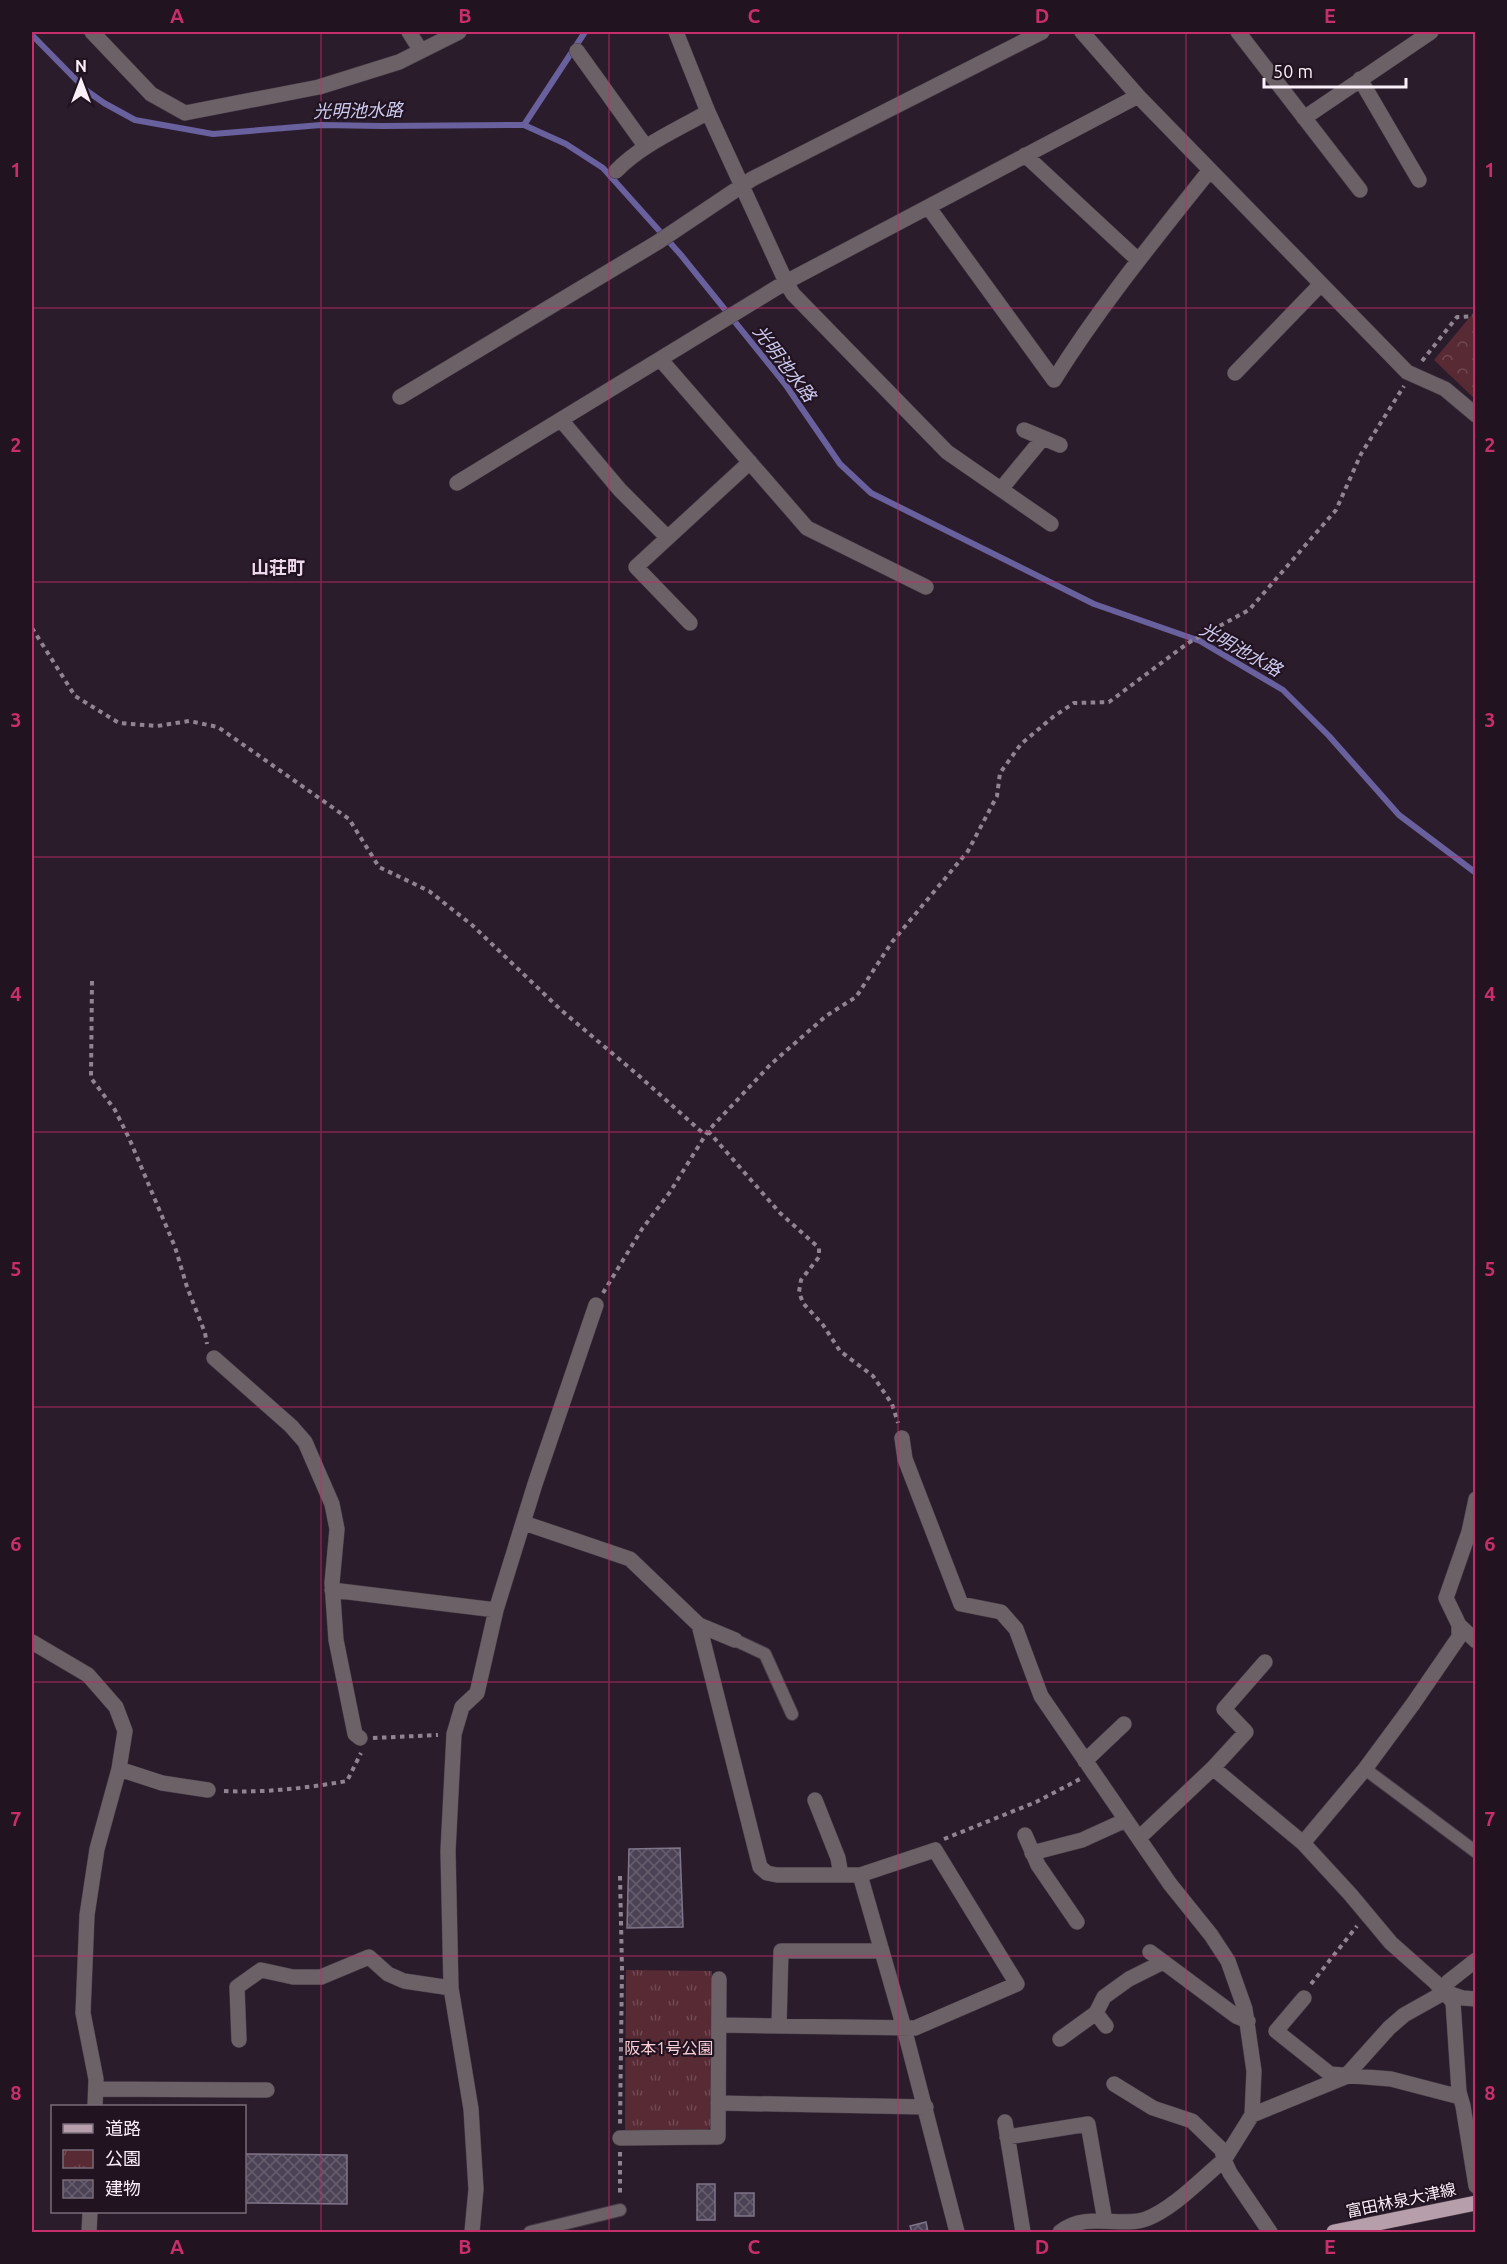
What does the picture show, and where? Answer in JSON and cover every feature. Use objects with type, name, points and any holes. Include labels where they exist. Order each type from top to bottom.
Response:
[{"type":"main road","name":"富田林泉大津線","points":[[1334,2232],[1476,2203]]},
{"type":"street","points":[[92,32],[152,94],[185,113],[319,87],[399,62],[459,32]]},
{"type":"street","points":[[409,32],[421,51]]},
{"type":"street","points":[[676,32],[708,111],[793,294],[946,452],[1051,524]]},
{"type":"street","points":[[400,397],[665,238],[742,186],[1042,32]]},
{"type":"street","points":[[1082,32],[1138,96],[1407,372],[1445,389],[1476,415]]},
{"type":"street","points":[[1238,32],[1360,190]]},
{"type":"street","points":[[1304,118],[1431,32]]},
{"type":"street","points":[[577,51],[646,147]]},
{"type":"street","points":[[1360,79],[1419,180]]},
{"type":"street","points":[[457,483],[786,282],[1138,96]]},
{"type":"street","points":[[616,171],[646,147],[708,111]]},
{"type":"street","points":[[1025,155],[1138,260]]},
{"type":"street","points":[[929,208],[1054,380],[1138,260],[1210,170]]},
{"type":"street","points":[[1235,374],[1321,284]]},
{"type":"street","points":[[660,359],[807,528],[926,587]]},
{"type":"street","points":[[561,420],[620,490],[668,537]]},
{"type":"street","points":[[1024,430],[1060,445]]},
{"type":"street","points":[[1001,489],[1043,438]]},
{"type":"street","points":[[690,623],[636,567],[750,462]]},
{"type":"street","points":[[472,2232],[476,2189],[471,2109],[451,1988],[448,1851],[454,1734],[462,1707],[477,1693],[496,1610],[535,1484],[596,1305]]},
{"type":"street","points":[[214,1358],[291,1426],[305,1442],[332,1504],[337,1529],[332,1590],[336,1640],[355,1734],[360,1738]]},
{"type":"street","points":[[902,1438],[905,1459],[961,1604],[1001,1612],[1016,1629],[1041,1696],[1170,1884],[1211,1935],[1228,1961],[1248,2021],[1254,2072],[1252,2115],[1224,2160],[1161,2213],[1143,2220],[1089,2221],[1065,2228],[1060,2232]]},
{"type":"street","points":[[1476,1499],[1469,1532],[1446,1598],[1459,1625],[1476,1641]]},
{"type":"street","points":[[524,1522],[630,1559],[699,1625],[735,1640]]},
{"type":"street","points":[[332,1590],[496,1610]]},
{"type":"street","points":[[699,1625],[760,1867],[768,1873],[777,1875],[860,1875],[935,1850],[1017,1984],[915,2028],[719,2025]]},
{"type":"street","points":[[1303,1844],[1365,1769],[1453,1648],[1459,1637],[1459,1625]]},
{"type":"street","points":[[32,1642],[88,1675],[116,1707],[126,1731],[119,1769],[97,1849],[87,1915],[83,2013],[96,2079],[95,2105]]},
{"type":"street","points":[[1139,1838],[1213,1768],[1246,1732],[1224,1709],[1265,1662]]},
{"type":"street","points":[[1090,1767],[1124,1724]]},
{"type":"street","points":[[1213,1768],[1303,1844],[1391,1943],[1453,2002],[1460,2097],[1476,2186]]},
{"type":"street","points":[[119,1769],[162,1783],[208,1790]]},
{"type":"street","points":[[815,1800],[838,1858],[841,1875]]},
{"type":"street","points":[[1032,1853],[1082,1840],[1126,1820]]},
{"type":"street","points":[[1025,1835],[1038,1865],[1077,1922]]},
{"type":"street","points":[[860,1875],[926,2107],[957,2232]]},
{"type":"street","points":[[779,2026],[781,1951],[882,1951]]},
{"type":"street","points":[[1150,1952],[1236,2016],[1248,2021]]},
{"type":"street","points":[[239,2040],[237,1987],[261,1970],[293,1977],[321,1977],[369,1957],[388,1974],[404,1981],[451,1988]]},
{"type":"street","points":[[1252,2115],[1345,2076],[1389,2028],[1404,2015],[1445,1992],[1448,1982],[1476,1959]]},
{"type":"street","points":[[1060,2039],[1096,2013],[1104,1997],[1129,1979],[1163,1962]]},
{"type":"street","points":[[620,2138],[718,2137],[719,1980]]},
{"type":"street","points":[[1445,1992],[1463,1998],[1476,1999]]},
{"type":"street","points":[[1304,1998],[1276,2031],[1330,2074],[1391,2079],[1460,2097]]},
{"type":"street","points":[[1096,2013],[1106,2026]]},
{"type":"street","points":[[1126,2086],[1153,2108],[1192,2121],[1222,2150],[1230,2173],[1270,2232]]},
{"type":"street","points":[[96,2089],[267,2090]]},
{"type":"street","points":[[718,2103],[926,2107]]},
{"type":"street","points":[[1023,2232],[1006,2130],[1088,2124],[1105,2221]]},
{"type":"street","points":[[89,2232],[90,2213]]},
{"type":"lane","points":[[735,1640],[765,1653],[792,1714]]},
{"type":"lane","points":[[1365,1769],[1476,1851]]},
{"type":"lane","points":[[530,2232],[620,2210]]},
{"type":"path","points":[[596,1305],[642,1229],[670,1191],[706,1133],[771,1064],[826,1016],[856,997],[892,942],[968,851],[997,796],[1000,773],[1021,744],[1074,703],[1109,702],[1188,643],[1249,610],[1336,510],[1361,454],[1412,374],[1457,317],[1476,316]]},
{"type":"path","points":[[32,628],[75,696],[119,723],[157,726],[189,721],[218,727],[349,819],[379,867],[429,891],[472,925],[561,1010],[706,1133],[780,1213],[819,1248],[819,1257],[801,1280],[799,1292],[803,1303],[823,1325],[840,1351],[873,1376],[892,1404],[902,1438]]},
{"type":"path","points":[[92,981],[91,1078],[115,1110],[129,1138],[175,1247],[187,1287],[205,1333],[208,1348],[214,1358]]},
{"type":"path","points":[[208,1790],[249,1792],[313,1787],[347,1781],[362,1751],[360,1738],[454,1734]]},
{"type":"path","points":[[935,1850],[941,1840],[1036,1802],[1090,1767]]},
{"type":"path","points":[[620,1876],[622,1969],[620,2210]]},
{"type":"path","points":[[1304,1998],[1306,1990],[1366,1914]]},
{"type":"green space","points":[[1475,311],[1476,399],[1434,360]]},
{"type":"green space","name":"阪本1号公園","points":[[626,1970],[712,1971],[712,2125],[706,2132],[625,2132]]},
{"type":"building","points":[[680,1848],[683,1927],[627,1928],[629,1849]]},
{"type":"building","points":[[246,2154],[347,2155],[347,2204],[246,2203]]},
{"type":"building","points":[[697,2184],[715,2184],[715,2220],[697,2220]]},
{"type":"building","points":[[735,2193],[754,2193],[754,2216],[735,2216]]},
{"type":"building","points":[[926,2222],[928,2232],[912,2232],[910,2226]]},
{"type":"waterway","points":[[524,125],[585,32]]},
{"type":"waterway","name":"光明池水路","points":[[32,35],[87,91],[135,120],[213,134],[321,125],[524,125],[566,144],[603,168],[681,255],[785,384],[840,464],[871,493],[1094,604],[1200,641],[1283,690],[1329,736],[1399,815],[1476,873]]},
{"type":"district","name":"山荘町","points":[[278,567]]}]
